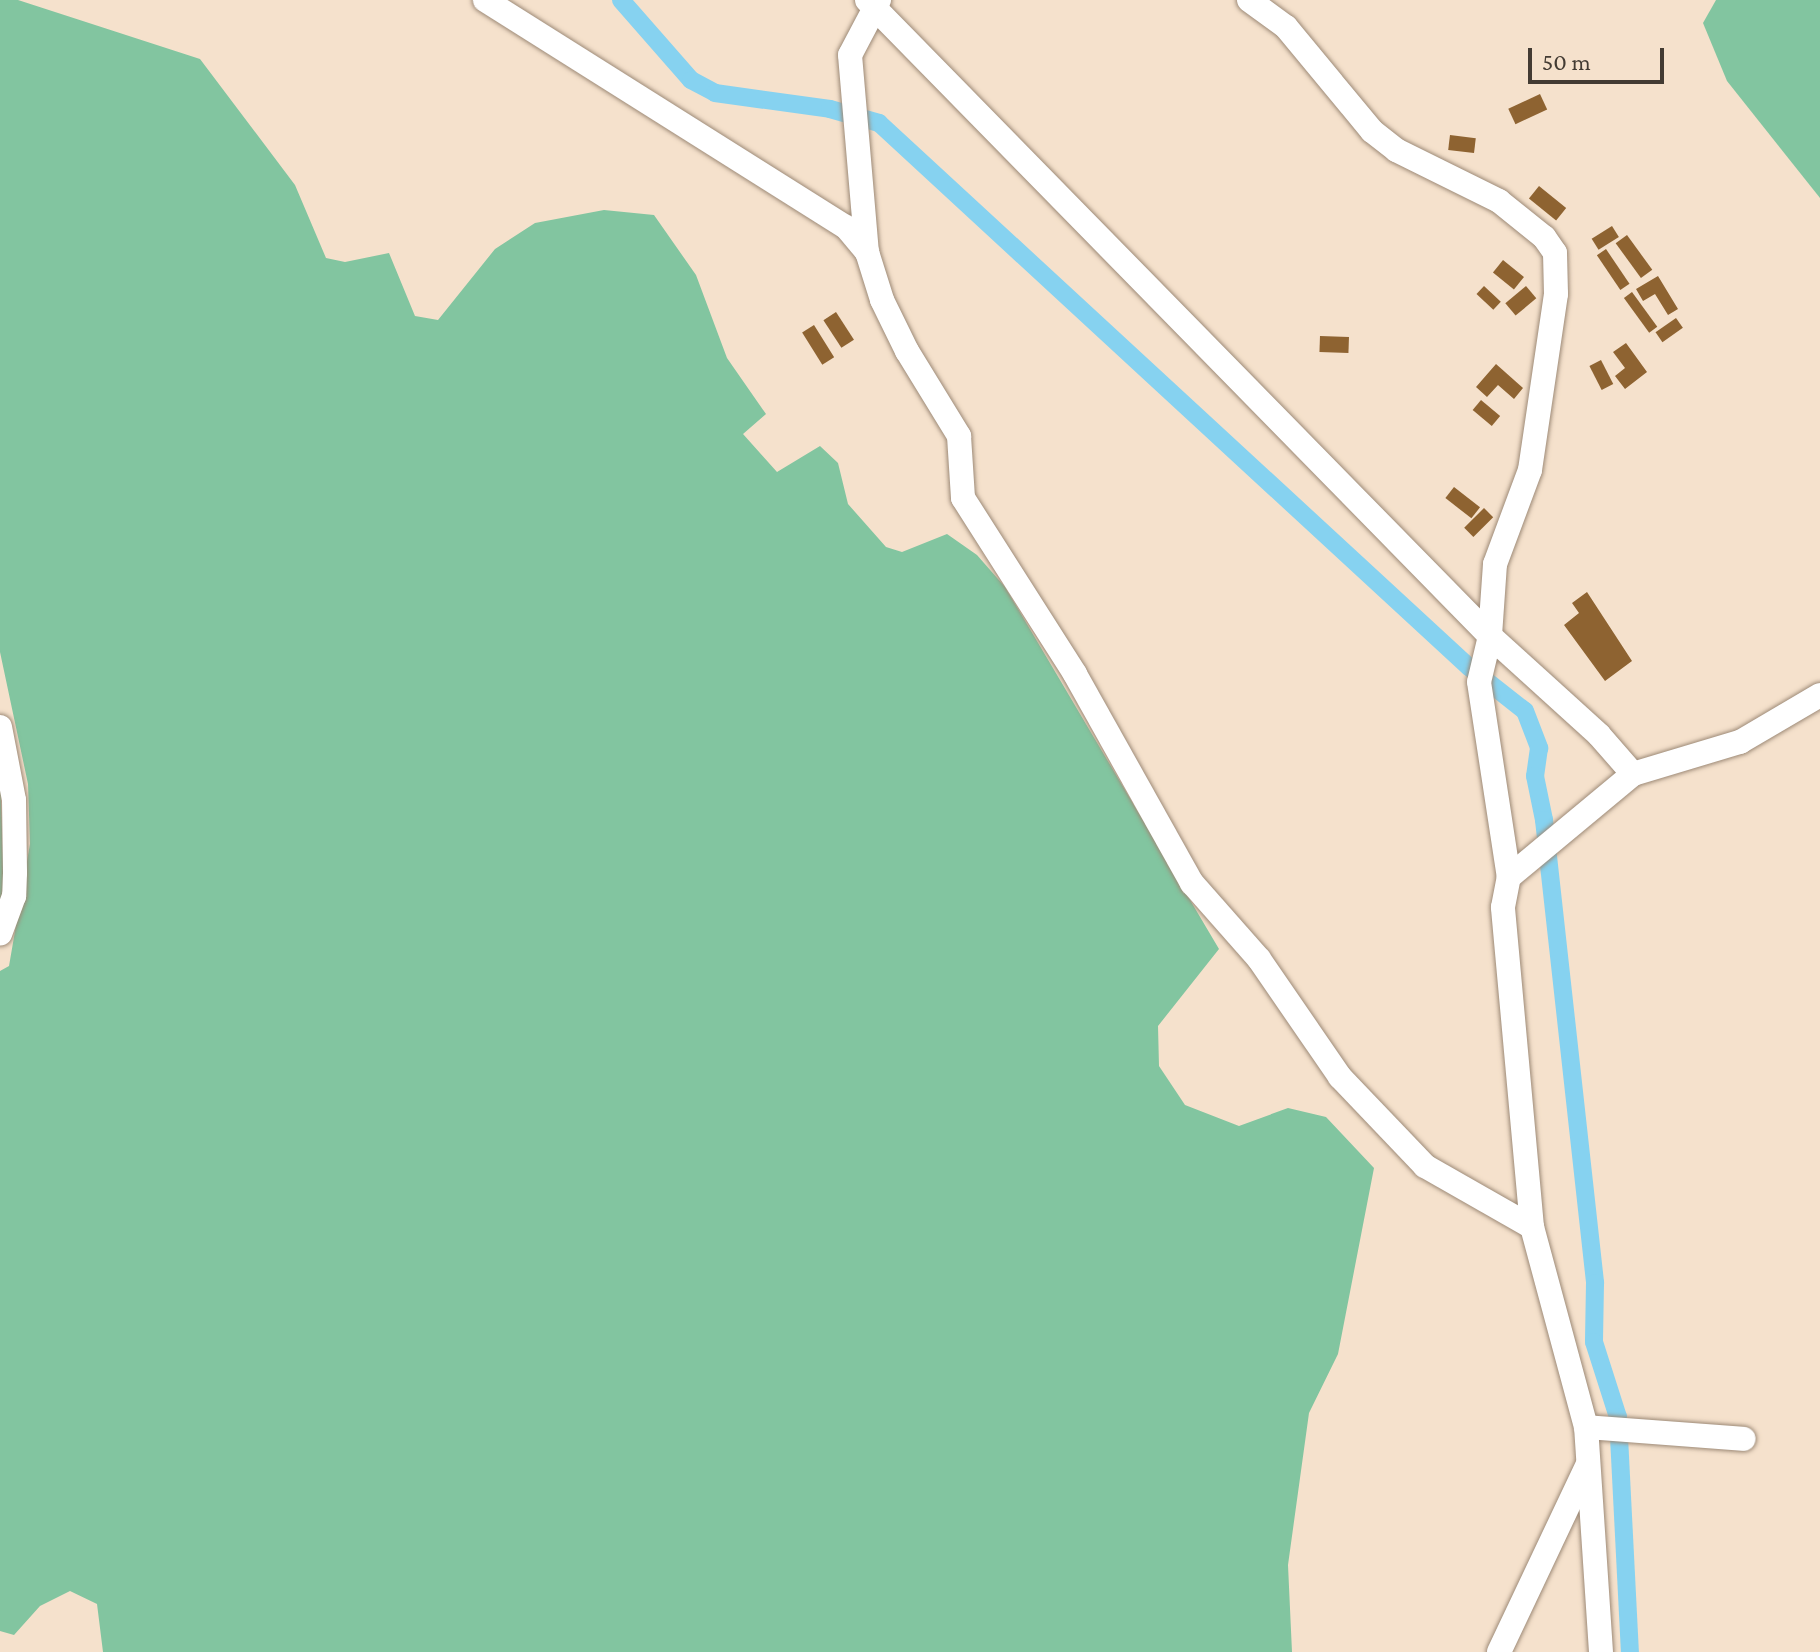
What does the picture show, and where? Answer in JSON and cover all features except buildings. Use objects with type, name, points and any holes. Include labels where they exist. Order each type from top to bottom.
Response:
[{"type":"street","points":[[485,0],[846,227],[867,252]]},
{"type":"street","points":[[1249,0],[1286,27],[1372,131],[1396,150],[1499,201],[1544,237],[1555,253],[1556,294],[1530,470],[1495,564],[1483,659],[1509,877],[1503,907],[1532,1227],[1596,1428],[1588,1464],[1499,1652]]},
{"type":"street","points":[[1532,1227],[1425,1166],[1340,1077],[1259,959],[1192,883],[1075,674],[963,498],[959,436],[888,313],[867,252],[850,55],[873,2],[1483,659],[1599,735],[1633,774]]},
{"type":"street","points":[[1509,877],[1533,852],[1633,774],[1740,742],[1820,695]]},
{"type":"street","points":[[0,727],[14,800],[15,873],[14,896],[0,934]]},
{"type":"street","points":[[1596,1428],[1744,1439]]},
{"type":"street","points":[[1588,1464],[1601,1652]]},
{"type":"green space","points":[[0,0],[18,0],[200,59],[295,185],[326,258],[345,262],[389,253],[415,316],[438,320],[495,249],[535,223],[604,210],[654,215],[696,275],[727,358],[766,414],[743,434],[777,472],[820,446],[838,463],[848,504],[886,547],[902,552],[947,534],[977,555],[1005,587],[1219,949],[1158,1026],[1159,1066],[1185,1105],[1239,1126],[1288,1108],[1326,1117],[1374,1168],[1338,1354],[1309,1413],[1288,1565],[1292,1652],[103,1652],[97,1604],[70,1591],[40,1606],[14,1635],[0,1631],[0,971],[9,966],[30,844],[28,784],[0,652]]},
{"type":"green space","points":[[1716,0],[1820,0],[1820,198],[1727,81],[1703,23]]},
{"type":"green space","points":[[0,779],[4,880],[0,913]]},
{"type":"waterway","points":[[621,0],[691,80],[715,93],[830,109],[879,123],[1469,667],[1525,711],[1539,748],[1535,776],[1544,820],[1595,1283],[1594,1342],[1618,1417],[1630,1652]]}]
